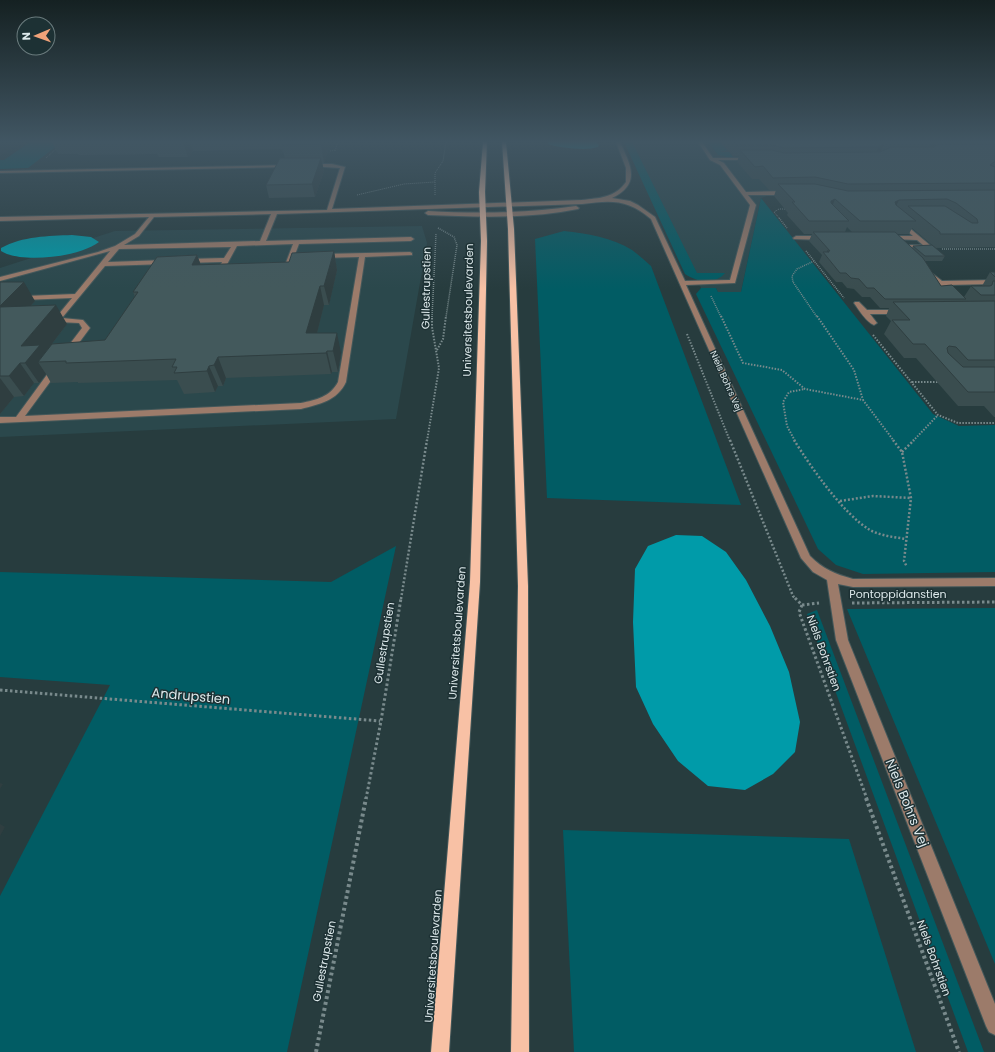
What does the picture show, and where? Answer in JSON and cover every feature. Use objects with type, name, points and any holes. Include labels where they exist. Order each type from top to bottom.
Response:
[{"type":"main road","name":"Universitetsboulevarden","points":[[440,1052],[475,582],[484,191]]},
{"type":"main road","points":[[505,191],[523,586],[520,1052]]},
{"type":"street","points":[[329,211],[335,191]]},
{"type":"street","name":"Niels Bohrs Vej","points":[[483,210],[496,205],[505,211],[544,213],[585,207],[608,198],[620,191]]},
{"type":"street","points":[[683,283],[733,282],[753,205],[742,191]]},
{"type":"street","points":[[744,194],[796,193]]},
{"type":"street","name":"Niels Bohrs Vej","points":[[505,211],[608,198],[627,202],[644,210],[653,218],[806,558],[816,570],[832,578],[853,583],[995,582]]},
{"type":"street","points":[[374,210],[483,210]]},
{"type":"street","points":[[0,219],[374,210],[505,211]]},
{"type":"street","points":[[262,243],[275,212]]},
{"type":"street","points":[[0,279],[100,253],[117,247],[137,235],[153,215]]},
{"type":"street","points":[[893,216],[929,247]]},
{"type":"street","points":[[796,238],[831,238]]},
{"type":"street","points":[[908,252],[889,238],[918,238]]},
{"type":"street","points":[[117,247],[411,240]]},
{"type":"street","points":[[280,268],[287,268],[297,242]]},
{"type":"street","points":[[234,244],[221,270],[236,270]]},
{"type":"street","points":[[19,419],[86,328],[81,321],[58,320],[117,247]]},
{"type":"street","points":[[902,247],[929,247]]},
{"type":"street","points":[[315,256],[410,254]]},
{"type":"street","points":[[0,420],[301,406],[320,402],[339,390],[342,382],[362,255]]},
{"type":"street","points":[[291,257],[299,257]]},
{"type":"street","points":[[181,261],[226,260]]},
{"type":"street","points":[[104,264],[173,262]]},
{"type":"street","points":[[924,268],[958,298]]},
{"type":"street","points":[[940,283],[995,282]]},
{"type":"street","points":[[0,299],[77,296]]},
{"type":"street","points":[[857,303],[874,323]]},
{"type":"street","points":[[864,312],[910,312]]},
{"type":"street","name":"Niels Bohrs Vej","points":[[832,578],[842,640],[995,1026]]},
{"type":"path","points":[[332,200],[372,191]]},
{"type":"path","points":[[794,210],[779,210],[774,212],[796,238]]},
{"type":"path","points":[[434,226],[454,237],[458,245],[443,340],[437,350]]},
{"type":"path","name":"Gullestrupstien","points":[[316,1052],[380,721],[439,368],[432,327],[436,234]]},
{"type":"path","points":[[982,244],[988,249]]},
{"type":"path","points":[[929,247],[995,249]]},
{"type":"path","points":[[814,261],[797,269],[792,276],[793,282],[854,370],[863,400],[869,406],[902,452],[911,498],[904,561],[925,603]]},
{"type":"path","points":[[705,283],[743,363],[782,370],[805,389]]},
{"type":"path","name":"Niels Bohrstien","points":[[684,327],[793,596],[802,605],[799,612],[959,1052]]},
{"type":"path","points":[[912,382],[946,382]]},
{"type":"path","points":[[863,400],[805,389],[789,392],[783,402],[788,427],[806,456],[846,510],[865,527],[882,536],[906,539]]},
{"type":"path","points":[[902,452],[938,415],[958,423],[995,423]]},
{"type":"path","points":[[840,501],[873,496],[911,498]]},
{"type":"path","name":"Pontoppidanstien","points":[[802,605],[810,603],[995,602]]},
{"type":"path","name":"Andrupstien","points":[[0,690],[380,721]]},
{"type":"shaded area","points":[[647,191],[656,191],[697,273],[725,273],[721,277],[711,281],[694,279],[685,274]]},
{"type":"shaded area","points":[[652,191],[826,191],[813,195],[770,195],[761,198],[741,292],[718,292],[716,288],[701,288]]},
{"type":"shaded area","points":[[761,198],[933,414],[959,426],[995,425],[995,572],[863,574],[836,565],[818,549],[696,294],[701,288],[716,288],[718,292],[741,292]]},
{"type":"shaded area","points":[[422,226],[427,243],[396,419],[0,437],[0,268],[115,231]]},
{"type":"shaded area","points":[[564,231],[581,233],[616,242],[632,250],[651,266],[741,505],[547,498],[535,239]]},
{"type":"shaded area","points":[[72,235],[91,237],[99,242],[78,252],[50,257],[22,257],[10,255],[1,251],[1,248],[18,241],[45,236]]},
{"type":"shaded area","points":[[676,535],[702,536],[726,552],[746,580],[770,626],[789,672],[800,722],[795,752],[773,774],[745,790],[708,786],[678,761],[653,724],[636,687],[633,622],[635,569],[648,546]]},
{"type":"shaded area","points":[[396,546],[287,1052],[0,1052],[0,896],[110,685],[0,677],[0,572],[331,582]]},
{"type":"shaded area","points":[[995,608],[995,964],[847,609]]},
{"type":"shaded area","points":[[817,610],[984,1052],[968,1052],[807,614]]},
{"type":"shaded area","points":[[563,830],[849,839],[916,1052],[574,1052]]},
{"type":"building","points":[[785,191],[995,191],[995,234],[940,234],[940,232],[908,206],[945,206],[972,223],[978,223],[977,219],[956,203],[947,199],[899,200],[895,202],[896,205],[916,221],[860,221],[835,199],[831,201],[831,203],[849,221],[809,221],[792,202],[795,202]]},
{"type":"building","points":[[813,232],[895,232],[923,258],[941,286],[952,285],[966,299],[885,299],[874,288],[867,288],[859,279],[851,278],[846,273],[840,273],[823,252],[830,251]]},
{"type":"building","points":[[932,245],[945,256],[925,256],[913,246]]},
{"type":"building","points":[[334,251],[324,286],[320,286],[306,333],[337,333],[333,351],[327,351],[326,353],[218,357],[214,365],[209,366],[207,371],[174,373],[177,367],[172,367],[176,359],[66,363],[66,361],[38,362],[52,344],[105,340],[138,292],[133,292],[157,257],[197,255],[192,265],[289,262],[292,253]]},
{"type":"building","points":[[990,272],[995,272],[995,277]]},
{"type":"building","points":[[993,281],[995,281],[995,295],[981,295],[971,286],[990,286],[992,285]]},
{"type":"building","points":[[0,282],[24,282],[0,306]]},
{"type":"building","points":[[995,301],[995,360],[968,360],[956,347],[949,346],[947,348],[948,353],[963,367],[995,367],[995,392],[968,392],[925,344],[913,344],[892,320],[910,320],[893,302]]},
{"type":"building","points":[[56,305],[21,346],[40,345],[25,363],[20,363],[9,376],[0,376],[0,307]]}]
